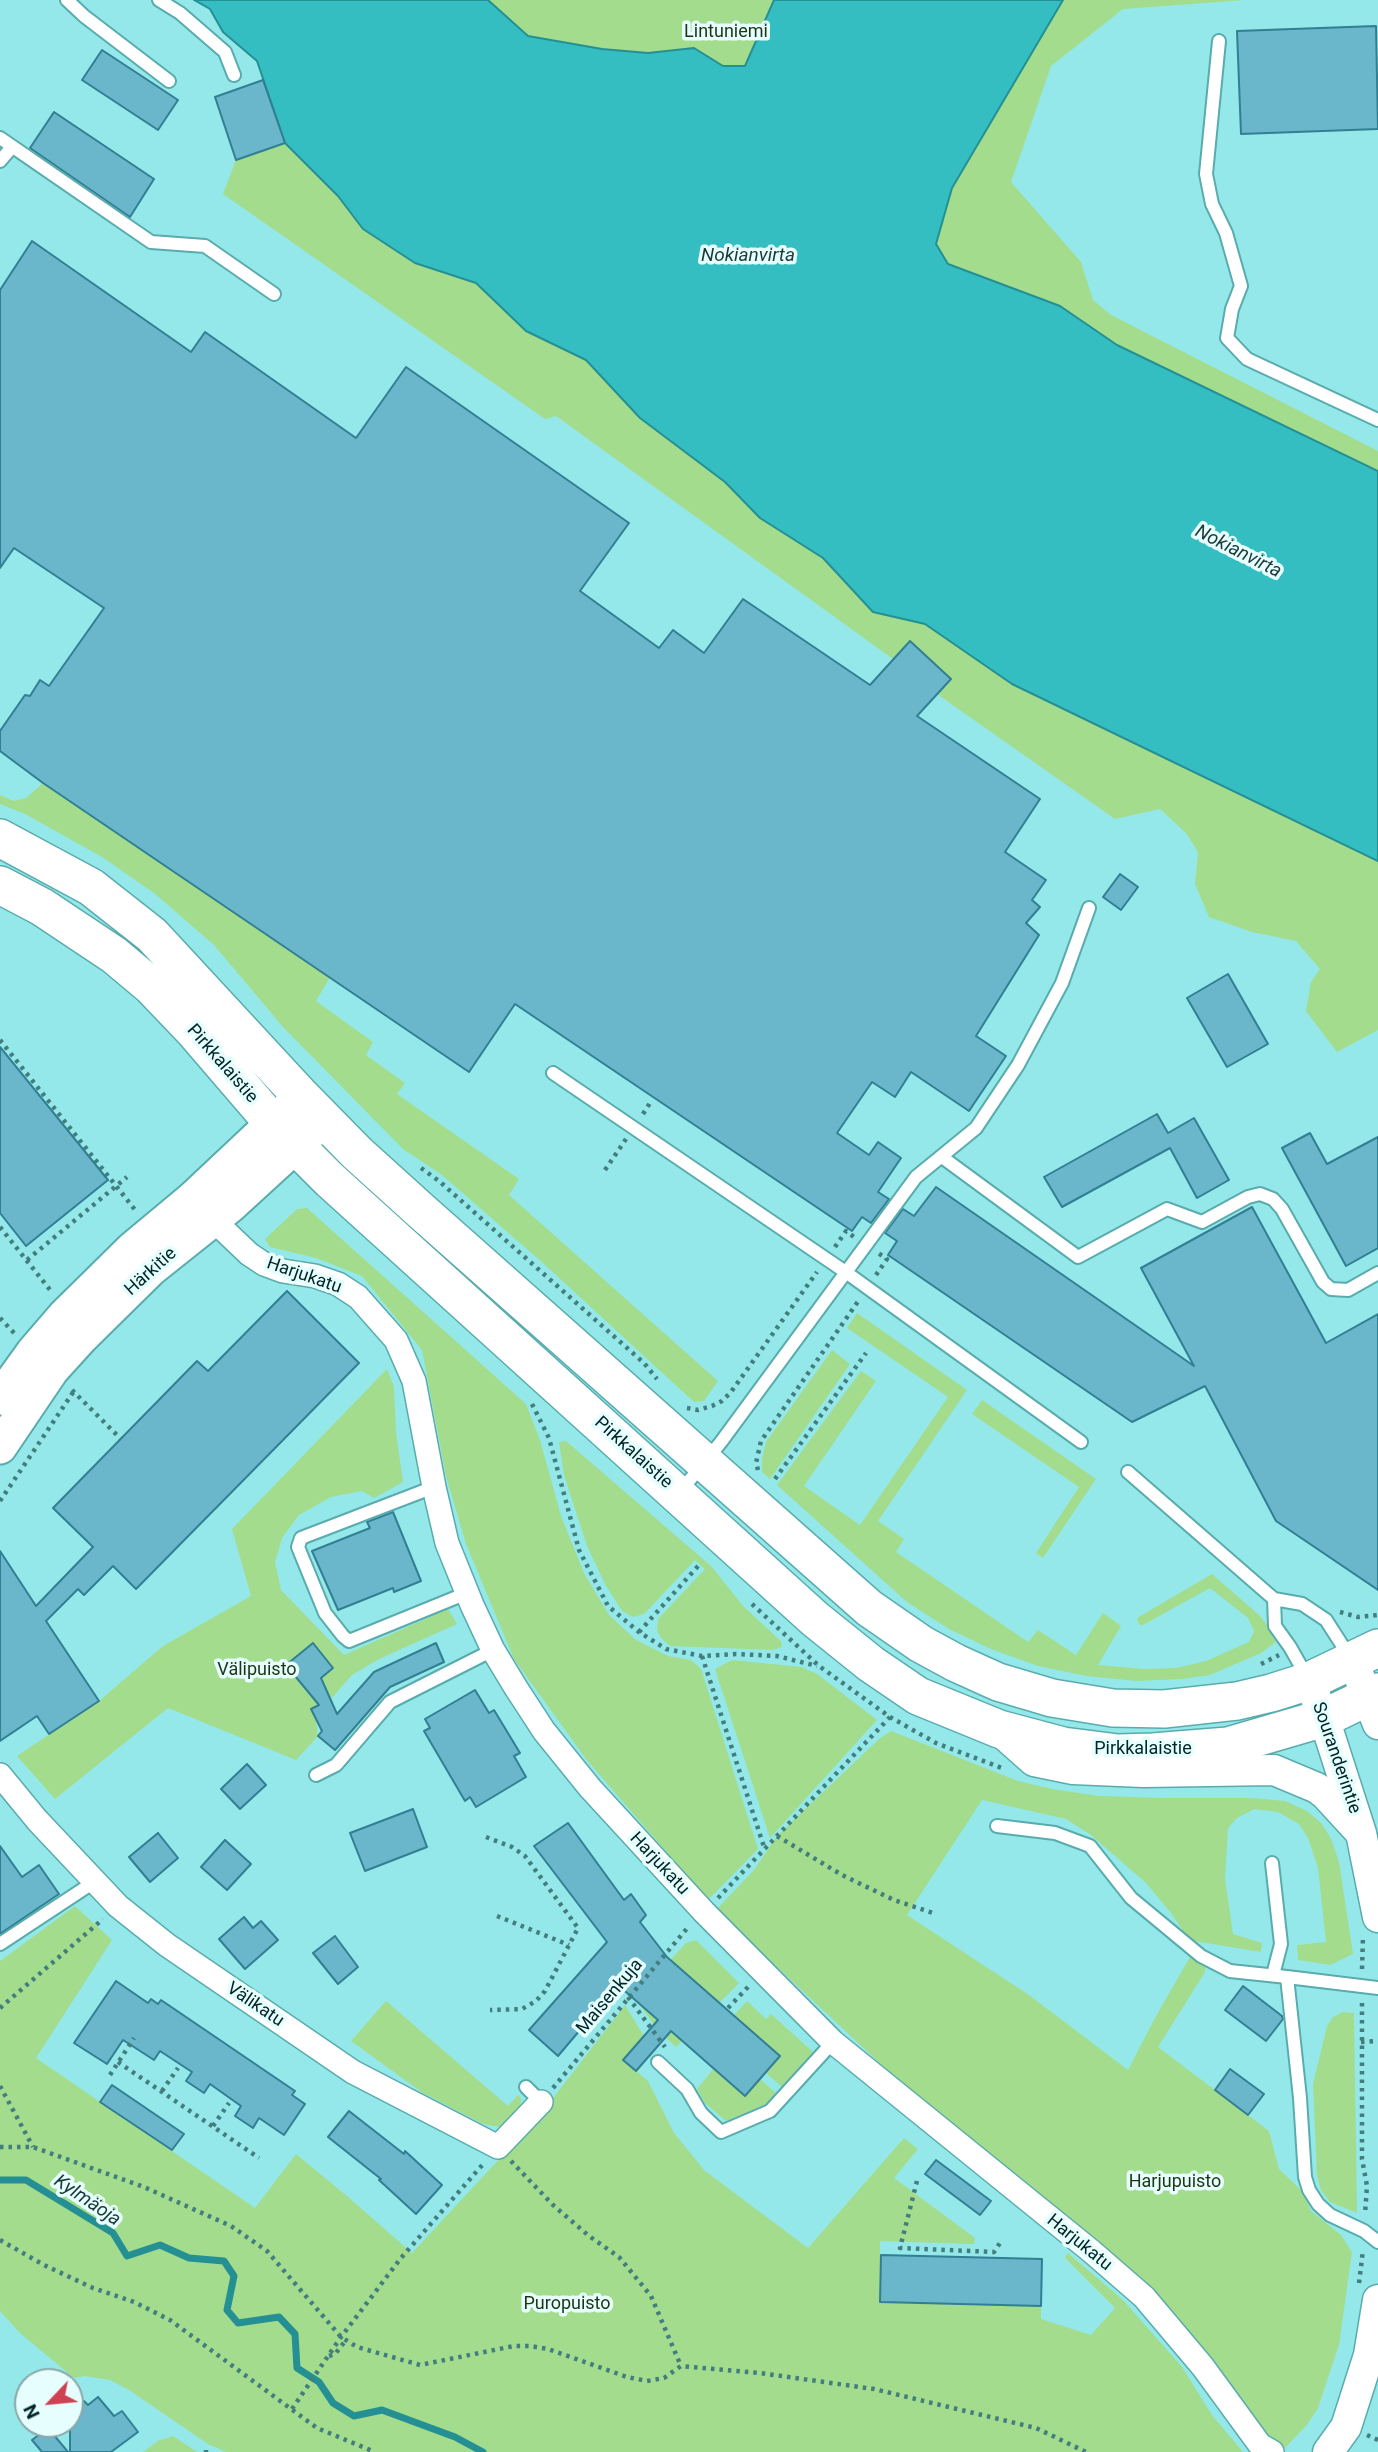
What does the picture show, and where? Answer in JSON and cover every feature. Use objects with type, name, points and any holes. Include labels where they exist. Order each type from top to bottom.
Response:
[{"type":"main road","name":"Pirkkalaistie","points":[[0,838],[91,887],[152,935],[313,1107],[419,1210],[713,1453],[869,1608],[921,1644],[998,1682],[1052,1698],[1113,1708],[1164,1709],[1237,1702],[1309,1681],[1365,1655]]},
{"type":"main road","name":"Pirkkalaistie","points":[[0,885],[42,907],[103,948],[151,986],[194,1031],[284,1135],[825,1627],[871,1664],[918,1696],[999,1729],[1087,1749],[1118,1753],[1228,1746],[1375,1704]]},
{"type":"main road","name":"Härkitie","points":[[0,1447],[52,1370],[81,1338],[151,1269],[202,1209],[313,1107]]},
{"type":"main road","name":"Härkitie","points":[[0,1398],[33,1352],[64,1316],[132,1249],[202,1209]]},
{"type":"street","name":"Harjukatu","points":[[202,1209],[249,1254],[264,1264],[338,1284],[358,1297],[396,1340],[414,1381],[447,1542],[467,1594],[493,1650],[544,1731],[590,1788],[704,1912],[833,2042],[1144,2297],[1203,2367],[1260,2445],[1272,2452]]},
{"type":"street","points":[[1365,1655],[1375,1704]]},
{"type":"street","name":"Souranderintie","points":[[1309,1681],[1324,1718],[1361,1833],[1369,1920]]},
{"type":"street","points":[[999,1729],[1034,1761],[1073,1769],[1143,1773],[1274,1770],[1317,1788],[1334,1802],[1361,1833]]},
{"type":"street","name":"Välikatu","points":[[0,1775],[94,1882],[118,1906],[167,1945],[353,2072],[498,2147]]},
{"type":"street","points":[[498,2147],[533,2094]]},
{"type":"street","points":[[1328,2452],[1346,2427],[1369,2355],[1368,2292]]},
{"type":"lane","points":[[67,0],[83,16],[169,81]]},
{"type":"lane","points":[[159,0],[180,13],[225,52],[234,75]]},
{"type":"lane","points":[[1219,41],[1206,174],[1212,204],[1226,233],[1241,286],[1232,309],[1227,338],[1247,359],[1378,420]]},
{"type":"lane","points":[[0,138],[151,242],[205,246],[274,294]]},
{"type":"lane","points":[[0,161],[12,147]]},
{"type":"lane","points":[[678,1494],[713,1453],[916,1177],[976,1128],[1018,1065],[1062,983],[1089,908]]},
{"type":"lane","points":[[553,1073],[847,1273],[1081,1442]]},
{"type":"lane","points":[[942,1157],[1078,1257],[1167,1209],[1202,1222],[1248,1197],[1260,1194],[1273,1199],[1282,1209],[1323,1282],[1331,1289],[1348,1290],[1378,1273]]},
{"type":"lane","points":[[1128,1472],[1275,1599],[1302,1604],[1326,1620],[1365,1655]]},
{"type":"lane","points":[[434,1487],[301,1538],[298,1546],[325,1614],[349,1641],[467,1594]]},
{"type":"lane","points":[[1275,1599],[1275,1626],[1309,1681]]},
{"type":"lane","points":[[316,1776],[336,1765],[390,1702],[493,1650]]},
{"type":"lane","points":[[997,1826],[1055,1833],[1090,1846],[1131,1898],[1201,1956],[1230,1971],[1378,1988]]},
{"type":"lane","points":[[1272,1863],[1281,1944],[1280,1976],[1305,2177],[1309,2190],[1330,2216],[1364,2231],[1378,2242]]},
{"type":"lane","points":[[0,1944],[94,1882]]},
{"type":"lane","points":[[658,2063],[687,2089],[701,2113],[720,2132],[770,2111],[833,2042]]},
{"type":"path","points":[[0,1040],[136,1211]]},
{"type":"path","points":[[413,1163],[439,1181],[644,1363],[660,1383]]},
{"type":"path","points":[[27,1261],[127,1177]]},
{"type":"path","points":[[0,1227],[51,1292]]},
{"type":"path","points":[[677,1400],[686,1408],[713,1453],[760,1478],[756,1463],[761,1441],[887,1259],[846,1231],[731,1392],[712,1406],[698,1410],[686,1408]]},
{"type":"path","points":[[0,1318],[15,1333]]},
{"type":"path","points":[[775,1479],[866,1353]]},
{"type":"path","points":[[0,1501],[81,1380]]},
{"type":"path","points":[[73,1392],[121,1439]]},
{"type":"path","points":[[531,1402],[549,1438],[579,1550],[608,1606],[639,1632],[666,1649],[702,1656],[777,1656],[819,1666]]},
{"type":"path","points":[[639,1632],[699,1565]]},
{"type":"path","points":[[1326,1620],[1342,1611],[1358,1617],[1378,1615]]},
{"type":"path","points":[[1260,1664],[1290,1647]]},
{"type":"path","points":[[702,1656],[765,1850]]},
{"type":"path","name":"Maisenkuja","points":[[533,2094],[890,1717]]},
{"type":"path","points":[[777,1836],[842,1875],[894,1900],[936,1914]]},
{"type":"path","points":[[486,1837],[512,1847],[525,1856],[578,1928],[545,1991],[536,2001],[522,2009],[490,2010]]},
{"type":"path","points":[[0,2008],[118,1906]]},
{"type":"path","points":[[498,1916],[569,1945]]},
{"type":"path","points":[[1368,2292],[1364,2231],[1367,2186],[1362,2160],[1361,2042],[1363,1937],[1369,1920]]},
{"type":"path","points":[[728,2008],[749,1986]]},
{"type":"path","points":[[110,2074],[134,2038]]},
{"type":"path","points":[[1361,2042],[1378,2041]]},
{"type":"path","points":[[118,2062],[259,2158]]},
{"type":"path","points":[[162,2091],[178,2068]]},
{"type":"path","points":[[0,2086],[33,2147]]},
{"type":"path","points":[[213,2126],[229,2103]]},
{"type":"path","points":[[0,2147],[33,2147],[144,2187],[231,2226],[267,2251],[344,2339],[357,2347],[419,2365],[514,2346],[530,2346],[548,2349],[627,2377],[647,2381],[664,2378],[681,2366],[760,2373],[874,2389],[1036,2428],[1086,2452]]},
{"type":"path","points":[[292,2409],[328,2356],[335,2354],[401,2258],[498,2147],[553,2205],[619,2257],[652,2296],[681,2366]]},
{"type":"path","points":[[917,2181],[900,2248],[994,2252],[1000,2243]]},
{"type":"path","points":[[0,2240],[93,2288],[134,2302],[170,2320],[317,2428],[375,2452]]},
{"type":"green space","name":"Lintuniemi","points":[[488,0],[774,0],[745,66],[723,66],[694,48],[648,53],[602,49],[528,36]]},
{"type":"green space","points":[[1063,0],[1245,0],[1123,9],[1051,66],[1011,182],[1081,262],[1093,300],[1111,315],[1378,451],[1378,471],[1117,345],[1060,306],[948,264],[936,244],[952,188]]},
{"type":"green space","points":[[285,143],[338,196],[363,229],[415,263],[476,283],[526,331],[586,360],[640,418],[725,482],[760,518],[823,558],[873,612],[925,624],[1012,684],[1378,861],[1378,1030],[1337,1052],[1306,1011],[1311,982],[1320,969],[1296,941],[1252,932],[1209,917],[1195,884],[1198,852],[1186,833],[1160,809],[1115,819],[937,694],[951,678],[910,642],[893,659],[556,416],[545,419],[223,194],[236,160]]},
{"type":"green space","points":[[43,783],[330,977],[316,1001],[373,1042],[366,1055],[405,1083],[397,1094],[519,1179],[509,1195],[718,1381],[704,1401],[694,1402],[544,1264],[442,1175],[403,1149],[283,1027],[214,945],[154,893],[102,857],[25,814],[0,804],[0,795],[14,801],[26,798]]},
{"type":"green space","points":[[307,1208],[526,1404],[540,1440],[561,1516],[584,1573],[609,1615],[636,1640],[668,1656],[691,1660],[701,1669],[758,1849],[708,1900],[586,1759],[514,1659],[466,1544],[446,1476],[422,1350],[362,1276],[316,1258],[270,1247],[265,1239],[297,1209]]},
{"type":"green space","points":[[857,1313],[967,1390],[878,1521],[904,1539],[896,1552],[1028,1642],[1038,1630],[1076,1655],[1103,1613],[1121,1626],[1098,1665],[1145,1669],[1176,1668],[1206,1661],[1249,1642],[1254,1631],[1248,1618],[1210,1588],[1141,1626],[1138,1622],[1137,1618],[1212,1574],[1259,1615],[1271,1630],[1276,1642],[1261,1653],[1210,1675],[1137,1681],[1086,1676],[1038,1666],[991,1649],[949,1629],[907,1602],[777,1485],[861,1371],[876,1381],[804,1486],[860,1525],[948,1397],[847,1328]]},
{"type":"green space","points":[[832,1350],[850,1364],[770,1479],[762,1472],[766,1442]]},
{"type":"green space","name":"Välipuisto","points":[[387,1369],[394,1387],[396,1432],[403,1482],[374,1498],[362,1491],[331,1497],[299,1515],[282,1538],[275,1562],[281,1590],[344,1655],[448,1609],[457,1624],[379,1659],[352,1675],[330,1700],[311,1709],[318,1736],[296,1760],[168,1708],[55,1799],[17,1756],[99,1701],[163,1646],[251,1596],[232,1529]]},
{"type":"green space","points":[[982,1400],[1096,1479],[1043,1558],[1036,1553],[1079,1487],[972,1414]]},
{"type":"green space","points":[[566,1441],[711,1566],[744,1607],[781,1641],[782,1647],[773,1650],[670,1646],[661,1638],[657,1630],[658,1619],[705,1569],[695,1560],[644,1614],[633,1617],[622,1611],[605,1584],[587,1546],[564,1475],[559,1442]]},
{"type":"green space","points":[[732,1660],[801,1667],[817,1674],[877,1720],[770,1838],[715,1669]]},
{"type":"green space","name":"Harjupuisto","points":[[891,1731],[1018,1781],[1052,1789],[1099,1796],[1252,1798],[1285,1801],[1307,1811],[1322,1824],[1331,1839],[1339,1862],[1353,1954],[1330,1965],[1298,1960],[1297,1945],[1326,1942],[1318,1868],[1308,1838],[1299,1824],[1278,1812],[1254,1809],[1237,1818],[1228,1828],[1225,1879],[1233,1934],[1262,1943],[1261,1952],[1189,1940],[1146,1883],[1091,1835],[1066,1819],[982,1800],[907,1915],[1029,1995],[1128,2070],[1190,1957],[1205,1966],[1205,1972],[1158,2047],[1269,2131],[1279,2169],[1303,2192],[1311,2211],[1341,2235],[1352,2252],[1339,2345],[1318,2408],[1306,2426],[1284,2449],[1268,2440],[1208,2356],[1155,2291],[901,2083],[716,1910],[754,1870],[777,1836],[879,1739]]},
{"type":"green space","name":"Puropuisto","points":[[75,1906],[112,1940],[36,2058],[255,2208],[296,2154],[412,2253],[540,2115],[625,2005],[644,2036],[624,2060],[648,2081],[674,2133],[705,2171],[808,2248],[904,2138],[918,2149],[894,2178],[975,2238],[974,2244],[880,2241],[880,2302],[1041,2306],[1041,2319],[1091,2335],[1115,2308],[1065,2258],[1068,2253],[1123,2300],[1182,2367],[1212,2415],[1243,2452],[226,2452],[208,2444],[110,2380],[84,2376],[84,2368],[62,2368],[20,2333],[0,2311],[0,1961]]},
{"type":"green space","points":[[696,1940],[739,1983],[676,2047],[659,2031],[635,1999],[686,1943]]},
{"type":"green space","points":[[386,2001],[508,2106],[518,2095],[521,2098],[520,2110],[499,2127],[483,2124],[423,2093],[351,2041]]},
{"type":"green space","points":[[747,2001],[766,2019],[771,2014],[813,2052],[782,2087],[765,2072],[734,2015]]},
{"type":"green space","points":[[1343,2012],[1354,2013],[1357,2213],[1330,2202],[1321,2190],[1317,2176],[1313,2084],[1327,2026],[1333,2017]]},
{"type":"green space","points":[[714,2068],[760,2079],[776,2093],[766,2105],[726,2121],[705,2103],[697,2089]]},
{"type":"green space","points":[[173,2436],[197,2452],[143,2452],[158,2441]]},
{"type":"water","name":"Nokianvirta","points":[[194,0],[488,0],[528,36],[602,49],[648,53],[694,48],[723,66],[745,66],[774,0],[1063,0],[952,188],[936,244],[948,264],[1060,306],[1117,345],[1378,471],[1378,861],[1012,684],[925,624],[873,612],[823,558],[760,518],[725,482],[640,418],[586,360],[526,331],[476,283],[415,263],[363,229],[338,196],[285,143],[257,61],[223,32],[210,9]]},
{"type":"building","points":[[1376,26],[1378,129],[1241,134],[1237,31]]},
{"type":"building","points":[[102,50],[178,100],[158,130],[82,80]]},
{"type":"building","points":[[263,80],[285,143],[236,160],[215,97]]},
{"type":"building","points":[[54,112],[154,179],[130,217],[30,148]]},
{"type":"building","points":[[32,241],[191,352],[205,332],[356,438],[406,367],[629,523],[580,591],[659,648],[673,630],[704,653],[743,599],[870,685],[910,641],[951,679],[917,716],[1040,799],[1005,852],[1046,880],[1032,900],[1040,907],[1026,923],[1039,935],[976,1036],[1006,1056],[969,1111],[911,1072],[895,1097],[872,1082],[837,1133],[869,1155],[878,1142],[901,1158],[878,1192],[889,1199],[871,1223],[862,1217],[852,1231],[515,1004],[469,1072],[43,783],[0,751],[0,731],[25,695],[30,696],[40,680],[49,686],[104,608],[14,548],[0,568],[0,290]]},
{"type":"building","points":[[1120,874],[1138,887],[1121,910],[1103,897]]},
{"type":"building","points":[[1228,974],[1268,1044],[1227,1067],[1187,998]]},
{"type":"building","points":[[0,1047],[108,1180],[26,1246],[0,1213]]},
{"type":"building","points":[[1157,1114],[1168,1133],[1194,1118],[1229,1180],[1197,1198],[1170,1148],[1062,1207],[1044,1177]]},
{"type":"building","points":[[1310,1133],[1327,1164],[1378,1137],[1378,1248],[1346,1266],[1282,1148]]},
{"type":"building","points":[[936,1187],[1194,1366],[1141,1268],[1252,1207],[1326,1343],[1378,1314],[1378,1590],[1276,1521],[1205,1386],[1132,1422],[888,1255],[897,1241],[885,1233],[903,1209],[914,1216]]},
{"type":"building","points":[[287,1291],[359,1363],[136,1589],[113,1566],[84,1595],[78,1589],[46,1621],[99,1701],[49,1734],[37,1716],[0,1741],[0,1551],[36,1606],[93,1547],[53,1508],[197,1361],[208,1371]]},
{"type":"building","points":[[393,1512],[421,1581],[394,1592],[393,1588],[338,1610],[312,1551],[370,1528],[367,1522]]},
{"type":"building","points":[[313,1643],[333,1668],[321,1678],[337,1714],[374,1672],[436,1643],[444,1662],[390,1687],[335,1750],[318,1736],[322,1731],[311,1709],[319,1705],[286,1665]]},
{"type":"building","points":[[475,1690],[489,1713],[494,1710],[520,1753],[514,1756],[526,1777],[476,1807],[470,1797],[465,1801],[424,1731],[430,1728],[425,1719]]},
{"type":"building","points":[[247,1764],[266,1785],[240,1809],[221,1789]]},
{"type":"building","points":[[413,1809],[427,1847],[365,1871],[350,1833]]},
{"type":"building","points":[[568,1823],[624,1900],[631,1894],[646,1915],[640,1922],[667,1957],[780,2056],[745,2096],[671,2031],[636,2071],[623,2060],[658,2020],[618,1985],[558,2056],[529,2030],[607,1942],[534,1846]]},
{"type":"building","points":[[158,1833],[178,1858],[150,1882],[129,1857]]},
{"type":"building","points":[[225,1840],[251,1864],[227,1890],[201,1867]]},
{"type":"building","points":[[0,1846],[22,1877],[39,1865],[59,1894],[0,1934]]},
{"type":"building","points":[[244,1917],[253,1928],[261,1921],[278,1940],[245,1969],[219,1939]]},
{"type":"building","points":[[335,1936],[358,1967],[338,1984],[313,1953]]},
{"type":"building","points":[[116,1981],[148,2003],[151,1999],[158,2004],[161,2000],[295,2091],[292,2095],[305,2104],[284,2135],[259,2118],[253,2128],[235,2116],[241,2106],[210,2084],[204,2093],[186,2081],[192,2072],[160,2051],[154,2060],[123,2040],[107,2064],[74,2043]]},
{"type":"building","points":[[1243,1986],[1282,2016],[1283,2019],[1266,2041],[1225,2010]]},
{"type":"building","points":[[1230,2069],[1264,2094],[1248,2115],[1215,2090]]},
{"type":"building","points":[[112,2085],[184,2134],[172,2150],[100,2102]]},
{"type":"building","points":[[349,2111],[404,2154],[405,2151],[442,2185],[416,2214],[379,2180],[381,2179],[328,2137]]},
{"type":"building","points":[[936,2160],[991,2201],[980,2215],[925,2174]]},
{"type":"building","points":[[881,2255],[1042,2259],[1041,2306],[880,2302]]},
{"type":"building","points":[[98,2397],[114,2416],[122,2411],[138,2432],[111,2452],[70,2452],[70,2438],[84,2438],[84,2401],[88,2405]]},
{"type":"building","points":[[56,2438],[68,2452],[42,2452],[32,2440]]},
{"type":"waterway","name":"Kylmäoja","points":[[0,2180],[26,2180],[113,2233],[127,2256],[160,2245],[189,2258],[224,2261],[234,2276],[227,2310],[238,2323],[279,2317],[295,2334],[297,2368],[319,2382],[333,2403],[354,2416],[382,2410],[455,2437],[483,2452]]}]
